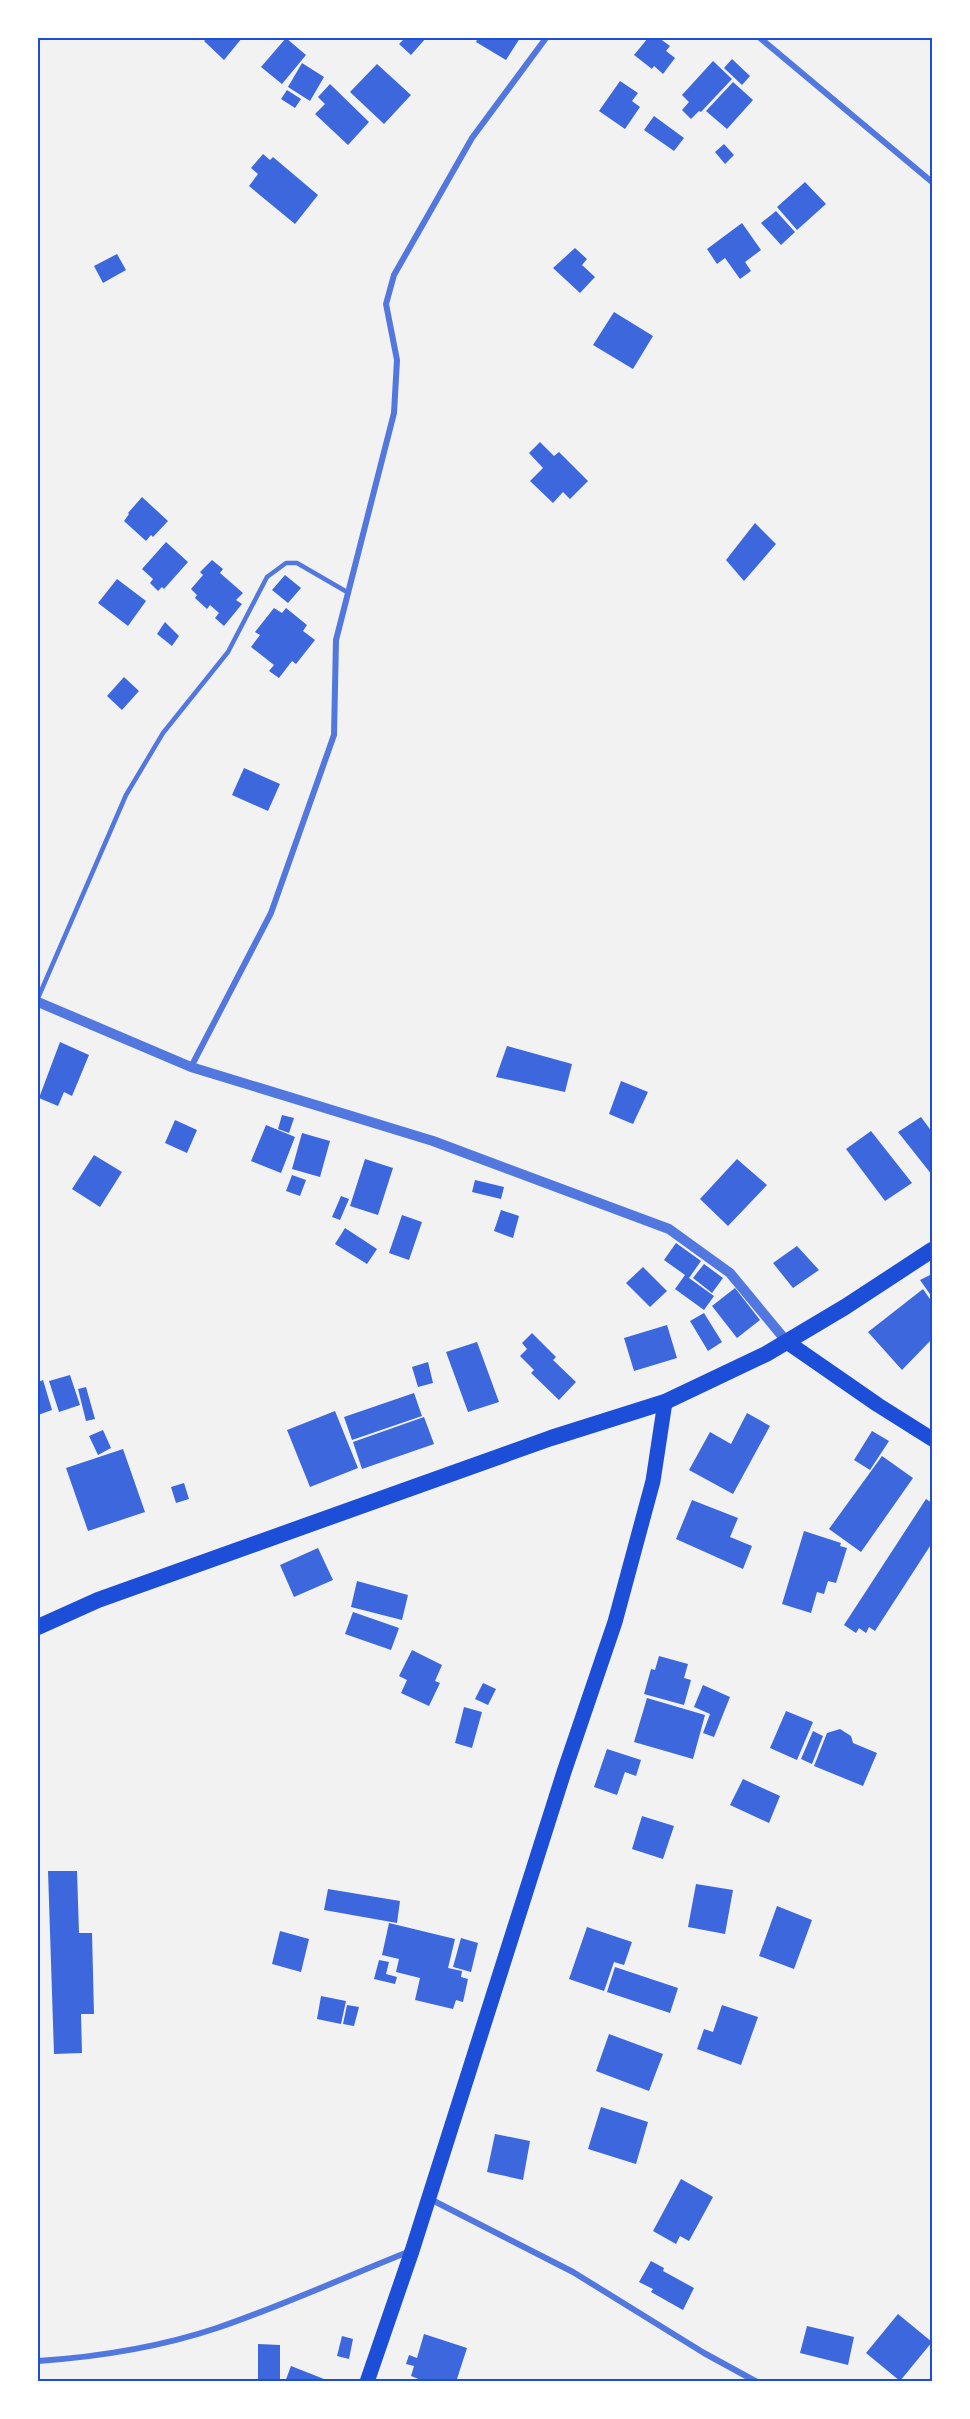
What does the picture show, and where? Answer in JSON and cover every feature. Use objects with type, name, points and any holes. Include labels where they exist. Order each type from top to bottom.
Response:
[{"type":"highway","points":[[38,1627],[98,1600],[551,1438],[665,1402],[734,1371],[787,1342],[933,1250]]},
{"type":"main road","points":[[787,1342],[878,1405],[933,1439]]},
{"type":"main road","points":[[367,2382],[412,2251],[564,1772],[615,1622],[653,1481],[665,1402]]},
{"type":"street","points":[[191,1068],[271,913],[325,767],[334,735],[336,640],[394,413],[397,360],[386,304],[394,275],[472,138],[546,38]]},
{"type":"street","points":[[760,38],[933,182]]},
{"type":"street","points":[[38,1000],[191,1068],[433,1141],[669,1229],[730,1274],[787,1342]]},
{"type":"street","points":[[429,2198],[573,2272],[704,2353],[757,2382]]},
{"type":"street","points":[[38,2361],[97,2355],[150,2345],[216,2328],[412,2251]]},
{"type":"lane","points":[[38,1000],[126,795],[163,733],[228,652],[267,577],[286,563],[297,563],[347,592]]},
{"type":"building","points":[[207,38],[242,38],[224,60],[204,41]]},
{"type":"building","points":[[286,38],[306,55],[282,84],[261,67]]},
{"type":"building","points":[[405,38],[426,38],[411,55],[399,44]]},
{"type":"building","points":[[478,38],[520,38],[506,60],[476,42]]},
{"type":"building","points":[[648,38],[659,38],[670,46],[666,51],[675,58],[663,74],[654,66],[652,69],[634,55]]},
{"type":"building","points":[[732,59],[750,76],[742,85],[724,68]]},
{"type":"building","points":[[713,61],[732,79],[701,112],[699,111],[691,119],[682,110],[689,102],[682,95]]},
{"type":"building","points":[[302,63],[324,77],[310,101],[288,87]]},
{"type":"building","points":[[377,64],[411,95],[384,124],[350,92]]},
{"type":"building","points":[[620,81],[638,93],[632,101],[640,107],[625,129],[599,111]]},
{"type":"building","points":[[733,82],[753,100],[727,129],[706,111]]},
{"type":"building","points":[[330,84],[369,122],[348,145],[315,114],[325,104],[318,97]]},
{"type":"building","points":[[287,90],[301,99],[295,108],[281,99]]},
{"type":"building","points":[[654,116],[684,138],[674,151],[644,130]]},
{"type":"building","points":[[724,144],[734,155],[725,164],[715,152]]},
{"type":"building","points":[[263,154],[270,160],[273,157],[318,195],[295,224],[249,186],[258,174],[251,168]]},
{"type":"building","points":[[805,182],[826,204],[797,230],[777,207]]},
{"type":"building","points":[[776,211],[795,232],[781,245],[761,223]]},
{"type":"building","points":[[742,223],[761,250],[745,262],[751,271],[740,279],[725,258],[717,264],[707,249]]},
{"type":"building","points":[[575,248],[587,259],[582,265],[595,277],[580,293],[553,268]]},
{"type":"building","points":[[117,254],[126,270],[103,283],[94,266]]},
{"type":"building","points":[[614,312],[653,336],[633,369],[593,345]]},
{"type":"building","points":[[540,442],[554,456],[559,452],[588,481],[570,499],[563,492],[553,503],[530,481],[543,468],[529,453]]},
{"type":"building","points":[[142,497],[168,521],[146,541],[124,521]]},
{"type":"building","points":[[755,523],[776,544],[744,581],[726,560]]},
{"type":"building","points":[[166,542],[188,562],[164,589],[162,587],[158,591],[150,583],[153,579],[142,569]]},
{"type":"building","points":[[212,560],[223,569],[220,573],[243,593],[236,600],[242,604],[224,626],[215,618],[219,613],[210,605],[207,609],[195,598],[197,595],[191,589],[203,575],[200,572]]},
{"type":"building","points":[[285,575],[301,588],[288,603],[272,590]]},
{"type":"building","points":[[117,579],[146,601],[128,626],[98,603]]},
{"type":"building","points":[[274,608],[282,613],[286,608],[307,625],[303,631],[315,640],[296,664],[292,661],[279,678],[269,671],[274,665],[251,647],[260,635],[255,632]]},
{"type":"building","points":[[165,622],[179,636],[172,646],[157,634]]},
{"type":"building","points":[[124,677],[139,691],[122,710],[107,696]]},
{"type":"building","points":[[244,768],[280,784],[268,811],[232,795]]},
{"type":"building","points":[[60,1042],[89,1055],[72,1096],[64,1092],[58,1106],[39,1098]]},
{"type":"building","points":[[507,1046],[572,1064],[565,1092],[496,1077]]},
{"type":"building","points":[[621,1081],[648,1092],[633,1124],[609,1114]]},
{"type":"building","points":[[282,1115],[294,1118],[289,1133],[278,1129]]},
{"type":"building","points":[[921,1117],[932,1132],[932,1175],[898,1132]]},
{"type":"building","points":[[175,1120],[197,1130],[187,1153],[165,1143]]},
{"type":"building","points":[[266,1125],[295,1137],[281,1173],[251,1161]]},
{"type":"building","points":[[871,1131],[912,1183],[885,1201],[846,1149]]},
{"type":"building","points":[[302,1133],[330,1141],[320,1177],[292,1169]]},
{"type":"building","points":[[94,1155],[122,1172],[100,1207],[72,1189]]},
{"type":"building","points":[[365,1159],[393,1168],[378,1215],[350,1206]]},
{"type":"building","points":[[737,1159],[767,1185],[728,1226],[700,1199]]},
{"type":"building","points":[[292,1175],[306,1180],[300,1196],[286,1191]]},
{"type":"building","points":[[475,1180],[504,1187],[501,1199],[472,1192]]},
{"type":"building","points":[[341,1196],[349,1199],[340,1220],[332,1217]]},
{"type":"building","points":[[501,1210],[519,1216],[513,1238],[494,1231]]},
{"type":"building","points":[[402,1215],[422,1222],[409,1260],[389,1253]]},
{"type":"building","points":[[345,1228],[377,1249],[367,1264],[335,1244]]},
{"type":"building","points":[[676,1243],[701,1261],[689,1278],[714,1296],[704,1310],[675,1289],[685,1275],[664,1260]]},
{"type":"building","points":[[797,1246],[819,1270],[793,1288],[773,1263]]},
{"type":"building","points":[[704,1264],[723,1278],[712,1293],[693,1278]]},
{"type":"building","points":[[643,1267],[667,1291],[650,1307],[626,1283]]},
{"type":"building","points":[[932,1274],[932,1297],[920,1280]]},
{"type":"building","points":[[735,1288],[760,1320],[737,1338],[712,1306]]},
{"type":"building","points":[[923,1289],[932,1302],[932,1339],[902,1370],[868,1332]]},
{"type":"building","points":[[704,1313],[722,1342],[708,1351],[690,1321]]},
{"type":"building","points":[[667,1325],[677,1358],[634,1371],[624,1338]]},
{"type":"building","points":[[532,1333],[556,1357],[553,1360],[576,1382],[559,1400],[531,1373],[534,1370],[520,1356],[527,1349],[522,1343]]},
{"type":"building","points":[[477,1342],[499,1402],[468,1412],[446,1352]]},
{"type":"building","points":[[428,1362],[433,1383],[418,1387],[412,1367]]},
{"type":"building","points":[[70,1375],[80,1405],[59,1412],[49,1381]]},
{"type":"building","points":[[43,1380],[52,1410],[38,1415],[38,1382]]},
{"type":"building","points":[[86,1387],[95,1419],[86,1421],[78,1389]]},
{"type":"building","points":[[414,1393],[422,1416],[352,1440],[344,1417]]},
{"type":"building","points":[[335,1411],[358,1468],[310,1487],[287,1430]]},
{"type":"building","points":[[747,1413],[770,1426],[733,1494],[689,1470],[710,1432],[731,1444]]},
{"type":"building","points":[[424,1417],[434,1444],[362,1469],[353,1442]]},
{"type":"building","points":[[103,1430],[111,1448],[98,1455],[89,1436]]},
{"type":"building","points":[[872,1431],[889,1441],[870,1470],[854,1460]]},
{"type":"building","points":[[123,1449],[145,1512],[88,1531],[66,1468]]},
{"type":"building","points":[[882,1456],[913,1478],[861,1552],[829,1529]]},
{"type":"building","points":[[184,1483],[189,1499],[176,1503],[171,1487]]},
{"type":"building","points":[[926,1499],[932,1503],[932,1543],[875,1631],[869,1627],[866,1633],[859,1628],[856,1633],[844,1625]]},
{"type":"building","points":[[692,1500],[738,1518],[730,1537],[752,1546],[743,1569],[676,1539]]},
{"type":"building","points":[[804,1531],[841,1543],[840,1546],[847,1548],[836,1583],[828,1581],[824,1594],[817,1592],[811,1613],[782,1604]]},
{"type":"building","points":[[318,1548],[333,1580],[294,1597],[280,1565]]},
{"type":"building","points":[[357,1581],[408,1595],[402,1620],[351,1607]]},
{"type":"building","points":[[353,1612],[399,1628],[391,1650],[345,1634]]},
{"type":"building","points":[[412,1650],[442,1665],[435,1681],[440,1683],[429,1706],[401,1693],[407,1680],[399,1676]]},
{"type":"building","points":[[659,1656],[688,1664],[684,1678],[691,1680],[684,1705],[644,1694],[651,1669],[655,1670]]},
{"type":"building","points":[[483,1683],[496,1689],[488,1705],[475,1699]]},
{"type":"building","points":[[703,1685],[730,1697],[714,1737],[703,1733],[710,1714],[694,1707]]},
{"type":"building","points":[[647,1698],[705,1715],[693,1759],[634,1742]]},
{"type":"building","points":[[464,1707],[482,1712],[472,1748],[455,1743]]},
{"type":"building","points":[[786,1711],[813,1722],[797,1760],[770,1748]]},
{"type":"building","points":[[840,1729],[851,1736],[853,1743],[877,1753],[863,1786],[814,1766],[827,1733]]},
{"type":"building","points":[[813,1731],[823,1736],[812,1764],[801,1759]]},
{"type":"building","points":[[607,1749],[641,1760],[636,1776],[625,1772],[617,1795],[594,1787]]},
{"type":"building","points":[[743,1779],[780,1796],[769,1823],[730,1805]]},
{"type":"building","points":[[642,1816],[674,1826],[663,1859],[632,1849]]},
{"type":"building","points":[[48,1871],[77,1871],[79,1933],[92,1933],[94,2014],[81,2014],[82,2053],[54,2054]]},
{"type":"building","points":[[696,1884],[733,1890],[725,1934],[688,1927]]},
{"type":"building","points":[[328,1889],[400,1901],[397,1923],[324,1910]]},
{"type":"building","points":[[777,1906],[812,1920],[794,1969],[759,1956]]},
{"type":"building","points":[[389,1923],[455,1939],[448,1968],[462,1971],[461,1977],[468,1979],[463,2002],[456,2000],[453,2009],[415,2000],[420,1978],[396,1972],[399,1959],[382,1955]]},
{"type":"building","points":[[587,1927],[632,1942],[624,1965],[614,1962],[604,1991],[569,1979]]},
{"type":"building","points":[[280,1931],[309,1939],[301,1972],[272,1964]]},
{"type":"building","points":[[461,1938],[478,1943],[471,1972],[453,1967]]},
{"type":"building","points":[[379,1960],[389,1962],[386,1974],[397,1977],[395,1984],[374,1979]]},
{"type":"building","points":[[615,1967],[678,1988],[670,2013],[607,1992]]},
{"type":"building","points":[[321,1996],[346,2001],[341,2024],[317,2019]]},
{"type":"building","points":[[347,2005],[359,2007],[354,2026],[343,2024]]},
{"type":"building","points":[[722,2005],[758,2017],[741,2065],[697,2049],[704,2029],[713,2032]]},
{"type":"building","points":[[609,2034],[663,2054],[649,2091],[596,2071]]},
{"type":"building","points":[[601,2107],[648,2122],[636,2164],[588,2149]]},
{"type":"building","points":[[495,2134],[530,2141],[523,2180],[487,2172]]},
{"type":"building","points":[[681,2179],[713,2197],[689,2241],[680,2236],[676,2244],[653,2231]]},
{"type":"building","points":[[651,2261],[664,2268],[663,2271],[694,2288],[683,2310],[651,2292],[653,2289],[639,2282]]},
{"type":"building","points":[[898,2314],[932,2342],[900,2381],[866,2353]]},
{"type":"building","points":[[807,2326],[854,2337],[848,2365],[800,2353]]},
{"type":"building","points":[[424,2334],[467,2348],[456,2382],[426,2382],[411,2376],[414,2366],[406,2364],[409,2355],[417,2358]]},
{"type":"building","points":[[342,2336],[353,2339],[349,2359],[337,2356]]},
{"type":"building","points":[[258,2344],[280,2345],[280,2382],[258,2382]]},
{"type":"building","points":[[291,2366],[324,2379],[322,2382],[285,2382]]}]
